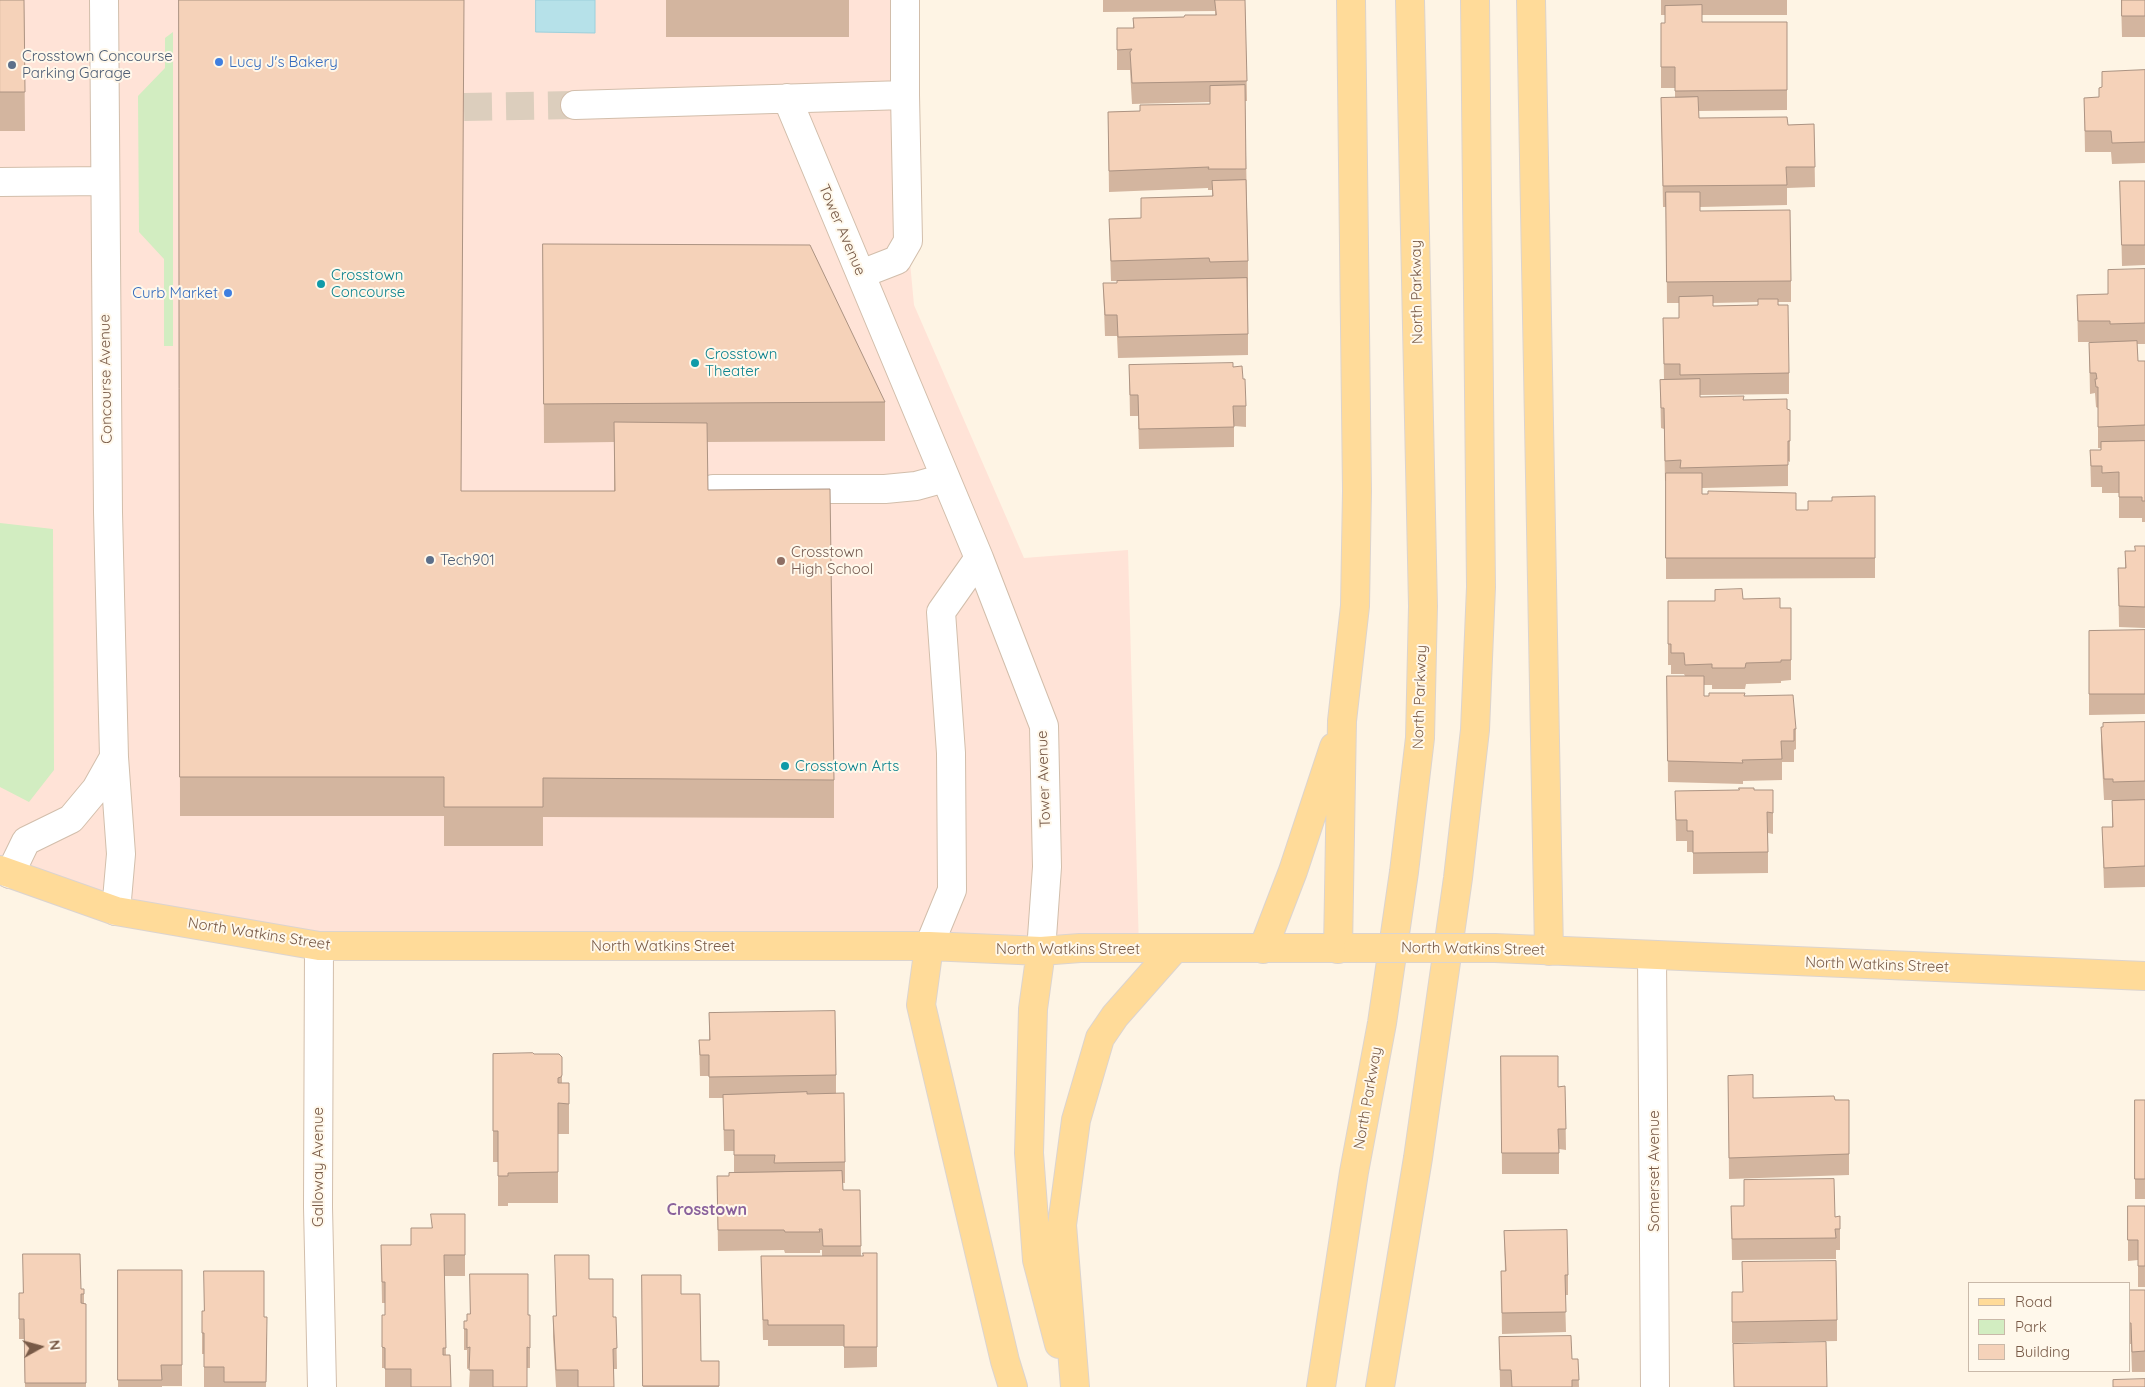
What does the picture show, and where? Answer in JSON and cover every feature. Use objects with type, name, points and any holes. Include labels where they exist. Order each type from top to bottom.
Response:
[{"type":"main road","points":[[1348,949],[1342,722],[1355,606],[1357,491],[1351,0]]},
{"type":"main road","name":"North Parkway","points":[[1321,1387],[1354,1172],[1382,1023],[1404,872],[1420,738],[1424,606],[1410,0]]},
{"type":"main road","points":[[1380,1387],[1419,1148],[1458,878],[1475,730],[1481,587],[1475,0]]},
{"type":"main road","points":[[1531,0],[1549,950]]},
{"type":"main road","points":[[1263,949],[1293,872],[1342,722]]},
{"type":"main road","name":"North Watkins Street","points":[[5,872],[116,911],[319,946],[929,946],[1041,951],[1080,948],[1495,948],[2145,976]]},
{"type":"main road","points":[[929,946],[921,1004],[1002,1352],[1013,1387]]},
{"type":"main road","points":[[1075,1387],[1062,1225],[1076,1120],[1100,1038],[1115,1016],[1175,948]]},
{"type":"main road","points":[[1041,951],[1033,1016],[1030,1163],[1037,1260],[1070,1387]]},
{"type":"street","name":"Concourse Avenue","points":[[104,0],[108,512],[114,758],[121,854],[116,911]]},
{"type":"street","points":[[861,274],[897,260],[908,241],[905,0]]},
{"type":"street","points":[[575,105],[905,95]]},
{"type":"street","name":"Tower Avenue","points":[[787,98],[979,558],[1044,726],[1047,867],[1041,951]]},
{"type":"street","points":[[0,182],[105,181]]},
{"type":"street","points":[[713,489],[885,489],[916,486],[945,478]]},
{"type":"street","points":[[929,946],[952,890],[951,753],[941,612],[979,558]]},
{"type":"street","points":[[5,872],[26,840],[70,819],[96,789],[114,758]]},
{"type":"street","name":"Galloway Avenue","points":[[319,946],[318,1207],[322,1387]]},
{"type":"street","name":"Somerset Avenue","points":[[1652,955],[1655,1387]]},
{"type":"shaded area","points":[[0,0],[905,0],[908,241],[914,305],[1024,558],[1128,550],[1139,949],[319,946],[0,870]]},
{"type":"green space","points":[[173,32],[173,346],[164,346],[164,259],[139,232],[138,96],[165,68],[165,38]]},
{"type":"green space","points":[[0,523],[53,529],[54,770],[29,802],[0,787]]},
{"type":"water","points":[[536,0],[595,0],[595,33],[536,32]]},
{"type":"building","name":"Crosstown Concourse Parking Garage","points":[[0,0],[24,0],[25,92],[0,92]]},
{"type":"building","name":"Crosstown Concourse","points":[[179,0],[464,0],[461,491],[615,491],[614,422],[707,423],[708,490],[830,489],[834,780],[543,778],[543,807],[444,807],[444,777],[180,777]]},
{"type":"building","points":[[1215,0],[1245,0],[1247,81],[1132,83],[1130,52],[1132,49],[1117,50],[1117,28],[1134,28],[1133,18],[1216,15]]},
{"type":"building","points":[[2122,0],[2145,0],[2145,16],[2122,16]]},
{"type":"building","points":[[1702,5],[1702,22],[1787,22],[1787,90],[1675,91],[1675,67],[1661,67],[1661,23],[1665,23],[1665,6]]},
{"type":"building","points":[[2145,70],[2145,142],[2112,143],[2111,131],[2085,131],[2084,98],[2099,97],[2099,88],[2102,87],[2102,72]]},
{"type":"building","points":[[1245,85],[1246,169],[1208,169],[1209,167],[1109,171],[1108,112],[1140,111],[1140,105],[1210,104],[1210,86]]},
{"type":"building","points":[[1698,97],[1699,118],[1787,117],[1788,125],[1814,124],[1815,167],[1786,167],[1787,185],[1663,186],[1661,98]]},
{"type":"building","points":[[1246,180],[1248,261],[1210,262],[1209,258],[1111,261],[1109,219],[1141,218],[1141,198],[1213,196],[1212,181]]},
{"type":"building","points":[[2120,181],[2145,181],[2145,245],[2122,245]]},
{"type":"building","points":[[1666,192],[1700,192],[1700,211],[1790,210],[1791,281],[1667,282]]},
{"type":"building","name":"Crosstown Theater","points":[[543,244],[810,245],[885,402],[544,404]]},
{"type":"building","points":[[2145,269],[2145,323],[2110,324],[2110,321],[2078,321],[2077,295],[2108,294],[2108,270]]},
{"type":"building","points":[[1247,278],[1248,334],[1118,337],[1117,315],[1105,315],[1103,283],[1117,283],[1117,281]]},
{"type":"building","points":[[1713,296],[1713,306],[1758,305],[1758,299],[1778,299],[1778,305],[1788,305],[1789,373],[1680,375],[1680,364],[1664,364],[1663,318],[1679,318],[1679,297]]},
{"type":"building","points":[[2137,341],[2138,361],[2145,361],[2145,425],[2098,427],[2098,387],[2096,387],[2096,373],[2090,373],[2089,343]]},
{"type":"building","points":[[1233,363],[1233,367],[1242,366],[1243,379],[1245,379],[1246,406],[1233,406],[1234,427],[1139,429],[1138,395],[1130,395],[1129,365]]},
{"type":"building","points":[[1700,379],[1700,397],[1744,396],[1743,400],[1787,399],[1787,409],[1790,410],[1788,465],[1680,468],[1681,460],[1665,461],[1664,408],[1661,408],[1660,380]]},
{"type":"building","points":[[2145,441],[2145,501],[2142,501],[2142,497],[2119,497],[2119,472],[2102,473],[2102,466],[2091,466],[2090,450],[2101,450],[2101,442]]},
{"type":"building","points":[[1666,473],[1702,473],[1702,494],[1708,494],[1708,491],[1796,493],[1796,510],[1808,510],[1808,501],[1832,501],[1832,497],[1875,496],[1875,558],[1666,558]]},
{"type":"building","points":[[2135,546],[2145,546],[2145,607],[2119,606],[2118,568],[2126,568],[2125,551],[2135,551]]},
{"type":"building","points":[[1742,589],[1743,599],[1780,598],[1780,608],[1791,608],[1791,660],[1746,663],[1745,668],[1712,668],[1712,664],[1685,665],[1684,653],[1671,653],[1671,644],[1668,644],[1668,601],[1715,601],[1715,590]]},
{"type":"building","points":[[2145,630],[2145,694],[2089,694],[2089,631]]},
{"type":"building","points":[[1667,676],[1704,676],[1704,696],[1709,696],[1709,693],[1745,693],[1744,696],[1793,695],[1796,729],[1794,729],[1794,741],[1781,741],[1782,759],[1742,760],[1743,763],[1668,761]]},
{"type":"building","points":[[2145,722],[2145,781],[2113,782],[2113,779],[2104,779],[2101,727],[2103,727],[2103,723]]},
{"type":"building","points":[[1739,788],[1773,790],[1773,813],[1767,812],[1768,852],[1693,853],[1693,831],[1687,831],[1687,820],[1676,820],[1675,791],[1739,790]]},
{"type":"building","points":[[2145,800],[2145,866],[2104,868],[2102,827],[2113,827],[2112,801]]},
{"type":"building","points":[[835,1011],[836,1075],[709,1077],[709,1055],[700,1055],[699,1040],[710,1040],[709,1013]]},
{"type":"building","points":[[493,1054],[559,1054],[562,1057],[562,1075],[558,1078],[558,1083],[569,1083],[569,1104],[558,1103],[558,1172],[508,1173],[508,1176],[498,1176],[498,1131],[493,1131]]},
{"type":"building","points":[[1501,1056],[1558,1056],[1558,1087],[1565,1086],[1566,1129],[1558,1129],[1559,1153],[1502,1153]]},
{"type":"building","points":[[1753,1075],[1753,1098],[1834,1096],[1835,1100],[1849,1100],[1849,1154],[1729,1158],[1728,1076]]},
{"type":"building","points":[[807,1092],[807,1094],[844,1093],[845,1162],[774,1163],[775,1155],[734,1155],[734,1130],[724,1130],[723,1095]]},
{"type":"building","points":[[2135,1100],[2145,1100],[2145,1179],[2135,1179]]},
{"type":"building","points":[[842,1171],[843,1190],[860,1190],[861,1246],[823,1246],[822,1229],[819,1229],[820,1232],[718,1230],[717,1176],[729,1176],[729,1173]]},
{"type":"building","points":[[1834,1179],[1835,1217],[1840,1216],[1840,1229],[1835,1229],[1836,1238],[1732,1239],[1731,1206],[1744,1206],[1744,1180]]},
{"type":"building","points":[[2128,1206],[2145,1206],[2145,1266],[2138,1266],[2138,1240],[2128,1240]]},
{"type":"building","points":[[431,1214],[465,1214],[465,1255],[444,1255],[446,1348],[443,1348],[443,1355],[450,1355],[451,1387],[411,1387],[411,1369],[385,1369],[385,1348],[382,1347],[382,1315],[385,1315],[385,1282],[382,1282],[381,1245],[411,1245],[411,1228],[432,1228]]},
{"type":"building","points":[[1567,1230],[1568,1275],[1565,1275],[1566,1312],[1502,1313],[1501,1271],[1506,1271],[1504,1231]]},
{"type":"building","points":[[863,1253],[877,1253],[877,1347],[844,1347],[844,1325],[768,1325],[768,1320],[763,1320],[761,1256],[863,1256]]},
{"type":"building","points":[[23,1254],[80,1254],[81,1289],[84,1289],[84,1294],[81,1294],[81,1303],[86,1304],[86,1383],[25,1383],[24,1319],[19,1319],[19,1293],[23,1293]]},
{"type":"building","points":[[555,1255],[589,1255],[589,1279],[613,1279],[613,1317],[616,1317],[617,1348],[613,1349],[614,1387],[578,1387],[578,1370],[556,1370],[553,1316],[556,1316]]},
{"type":"building","points":[[1836,1261],[1837,1320],[1732,1322],[1732,1292],[1743,1292],[1742,1262]]},
{"type":"building","points":[[118,1270],[182,1270],[182,1365],[161,1365],[162,1380],[118,1380]]},
{"type":"building","points":[[204,1271],[264,1271],[264,1317],[267,1317],[266,1382],[224,1382],[224,1367],[204,1367],[202,1311],[204,1311]]},
{"type":"building","points":[[470,1274],[528,1274],[530,1348],[527,1347],[527,1387],[493,1387],[493,1370],[469,1370],[470,1347],[467,1348],[467,1329],[464,1329],[464,1321],[467,1321],[467,1314],[470,1314]]},
{"type":"building","points":[[642,1275],[681,1275],[681,1294],[700,1294],[701,1361],[719,1361],[719,1386],[643,1386]]},
{"type":"building","points":[[2130,1290],[2145,1290],[2145,1351],[2132,1352]]},
{"type":"building","points":[[1571,1336],[1572,1359],[1578,1359],[1579,1380],[1572,1380],[1572,1387],[1512,1387],[1511,1370],[1500,1370],[1499,1337]]},
{"type":"building","points":[[1826,1342],[1827,1387],[1734,1387],[1733,1344]]},
{"type":"building","points":[[2145,1379],[2145,1387],[2113,1387],[2113,1380]]},
{"type":"tunnel","points":[[464,107],[575,105]]},
{"type":"place","name":"Lucy J's Bakery","points":[[219,62]]},
{"type":"place","name":"Crosstown Concourse Parking Garage","points":[[12,65]]},
{"type":"place","name":"Crosstown Concourse","points":[[321,284]]},
{"type":"place","name":"Curb Market","points":[[228,293]]},
{"type":"place","name":"Crosstown Theater","points":[[695,363]]},
{"type":"place","name":"Tech901","points":[[430,560]]},
{"type":"place","name":"Crosstown High School","points":[[781,561]]},
{"type":"place","name":"Crosstown Arts","points":[[785,766]]},
{"type":"district","name":"Crosstown","points":[[707,1210]]}]
